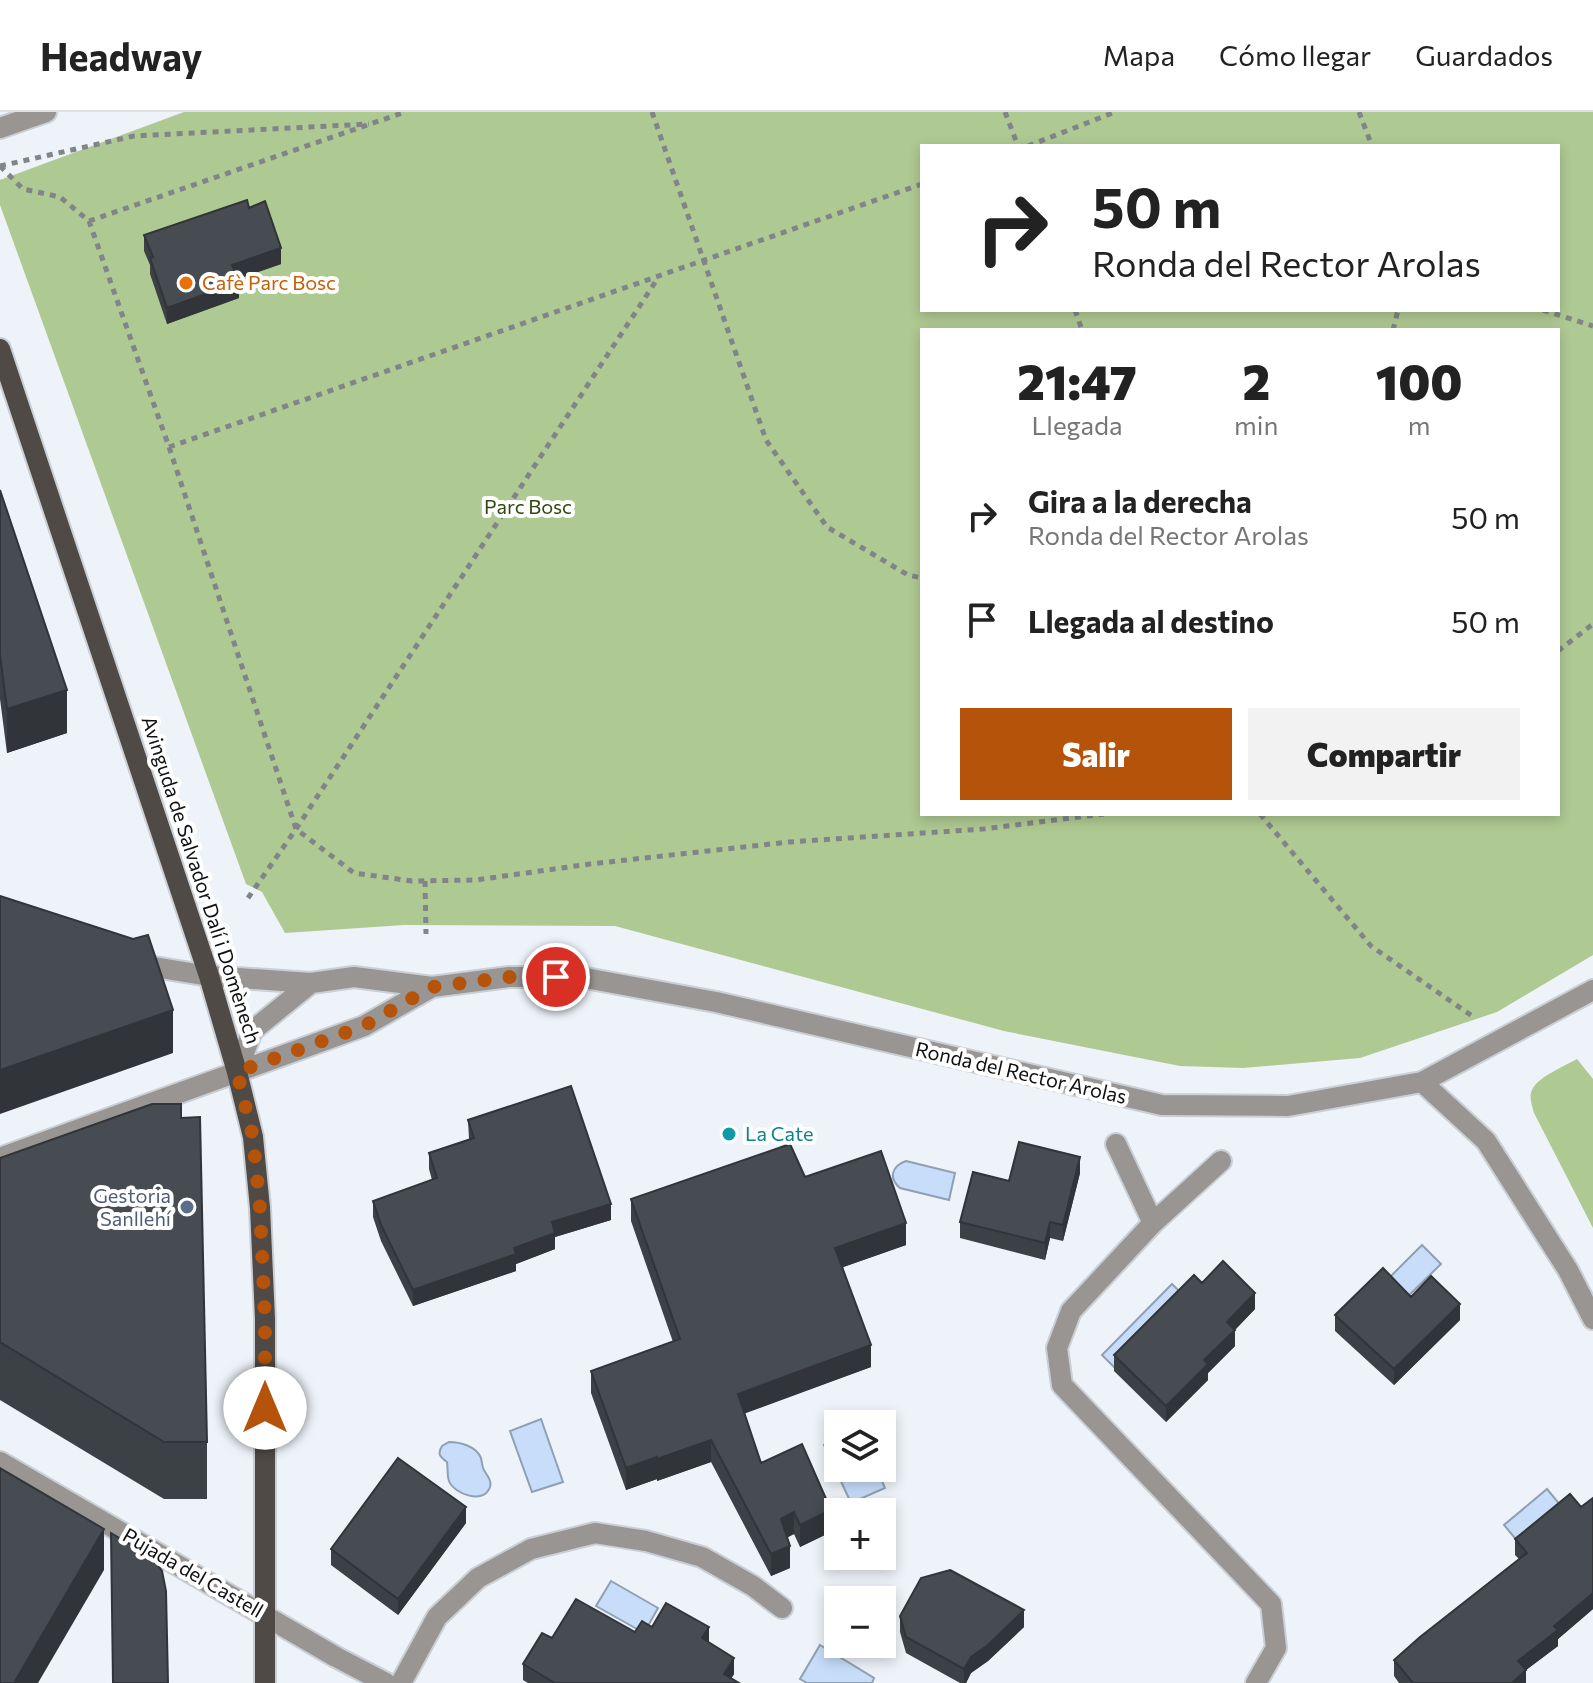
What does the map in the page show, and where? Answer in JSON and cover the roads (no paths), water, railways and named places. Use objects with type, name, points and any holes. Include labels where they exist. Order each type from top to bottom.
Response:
[{"type":"main road","name":"Avinguda de Salvador Dalí i Domènech","points":[[0,349],[209,976],[253,1137],[265,1319],[265,1683]]},
{"type":"street","points":[[0,128],[46,112]]},
{"type":"street","name":"Ronda del Rector Arolas","points":[[112,953],[154,967],[209,976],[311,983],[354,977],[432,987],[509,977],[580,977],[716,1002],[1162,1105],[1288,1106],[1422,1082],[1593,990]]},
{"type":"street","points":[[237,1072],[252,1031],[311,983]]},
{"type":"street","name":"Ronda del Rector Arolas","points":[[0,1158],[364,1026],[432,987]]},
{"type":"street","points":[[1422,1082],[1486,1141],[1568,1270],[1593,1319]]},
{"type":"street","points":[[1116,1144],[1153,1223]]},
{"type":"street","points":[[1221,1161],[1153,1223],[1071,1311],[1057,1348],[1062,1385],[1271,1604],[1276,1648],[1256,1683]]},
{"type":"street","name":"Pujada del Castell","points":[[0,1462],[386,1683]]},
{"type":"street","points":[[401,1683],[437,1617],[478,1578],[531,1549],[595,1533],[646,1541],[702,1557],[753,1586],[782,1608]]},
{"type":"water","points":[[906,1161],[955,1173],[949,1200],[900,1188],[893,1173],[897,1166]]},
{"type":"water","points":[[1422,1245],[1441,1264],[1403,1301],[1385,1282]]},
{"type":"water","points":[[1172,1284],[1185,1297],[1115,1368],[1102,1355]]},
{"type":"water","points":[[541,1419],[563,1482],[532,1492],[510,1431]]},
{"type":"water","points":[[449,1442],[467,1446],[479,1454],[490,1482],[487,1492],[469,1496],[452,1486],[448,1479],[447,1462],[440,1453],[442,1446]]},
{"type":"water","points":[[841,1482],[882,1482],[885,1488],[862,1498],[849,1498]]},
{"type":"water","points":[[1547,1489],[1562,1507],[1519,1543],[1504,1525]]},
{"type":"water","points":[[611,1581],[658,1608],[644,1633],[596,1606]]},
{"type":"water","points":[[820,1645],[824,1647],[824,1658],[841,1658],[874,1678],[872,1683],[807,1683],[800,1679]]},
{"type":"place","name":"Cafè Parc Bosc","points":[[186,283]]},
{"type":"place","name":"La Cate","points":[[729,1134]]},
{"type":"place","name":"Gestoria Sanllehí","points":[[187,1207]]},
{"type":"park label","name":"Parc Bosc","points":[[528,507]]}]
